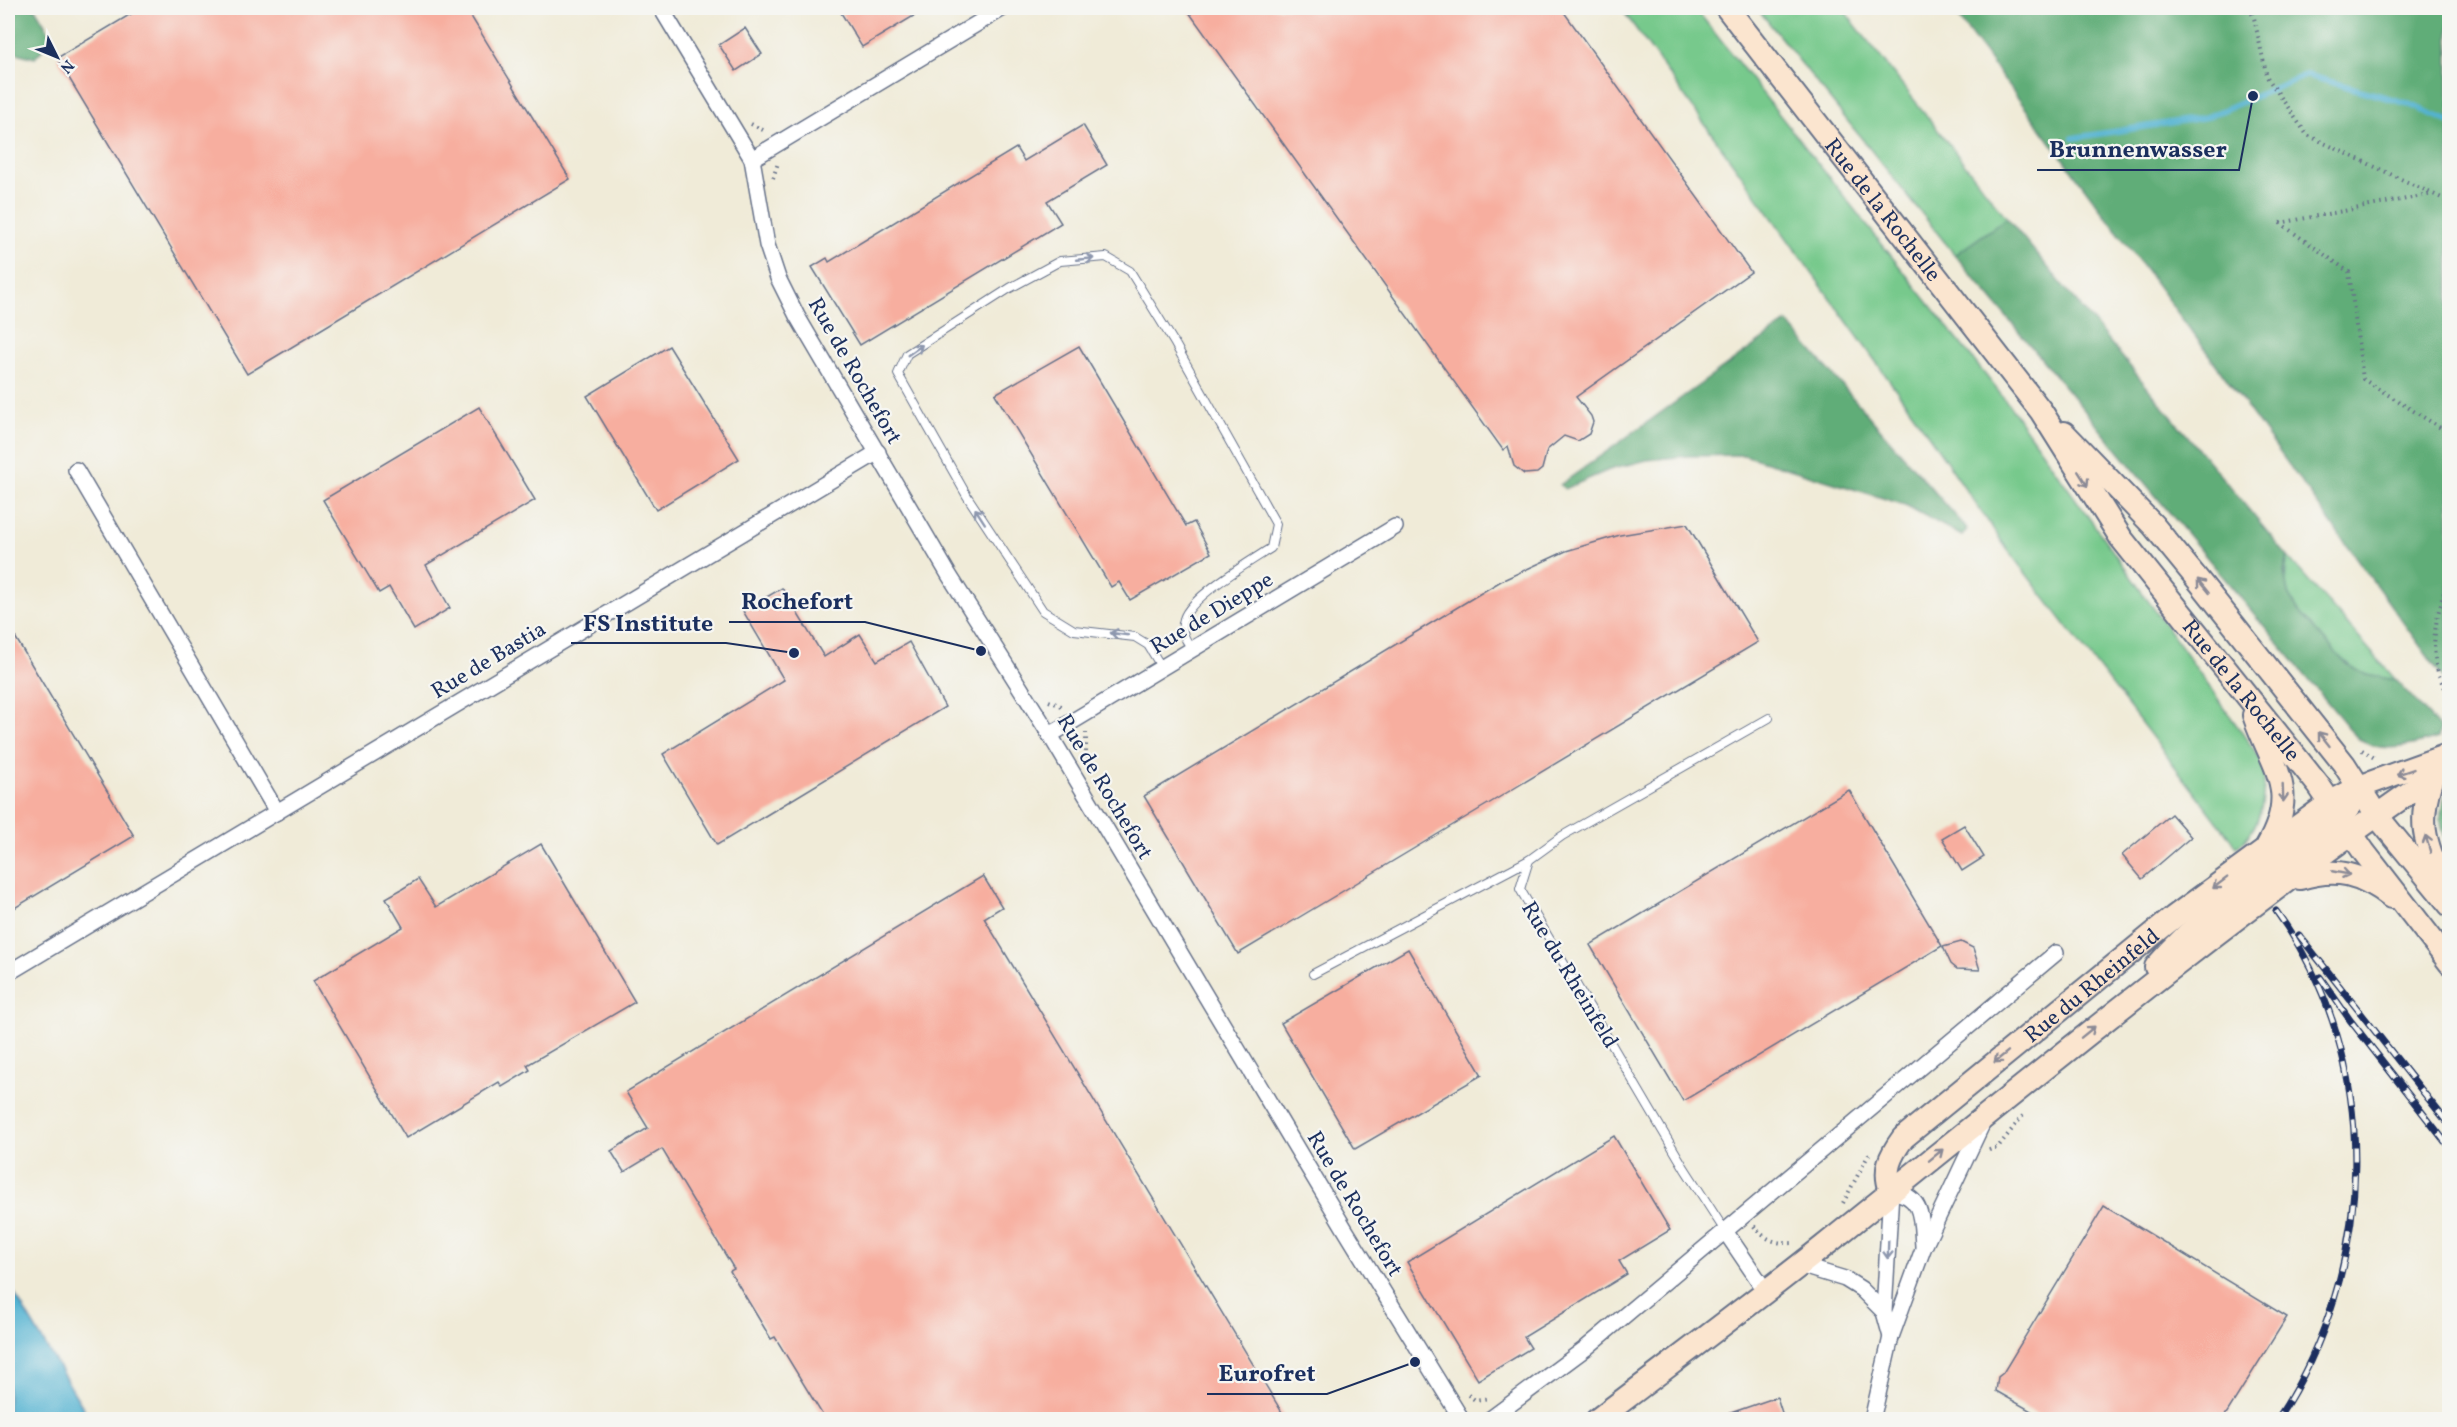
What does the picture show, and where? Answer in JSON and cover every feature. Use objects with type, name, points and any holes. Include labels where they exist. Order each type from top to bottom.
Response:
[{"type":"street","name":"Rue de Rochefort","points":[[661,8],[752,159],[767,245],[778,278],[949,575],[1050,735],[1346,1231],[1462,1419]]},
{"type":"street","points":[[752,159],[1002,8]]},
{"type":"street","name":"Rue de la Rochelle","points":[[1727,8],[2041,411],[2121,538],[2342,818],[2450,963]]},
{"type":"street","name":"Rue de la Rochelle","points":[[2041,411],[2090,457],[2152,525],[2344,764],[2377,816],[2450,905]]},
{"type":"street","name":"Rue de Bastia","points":[[8,973],[878,452]]},
{"type":"street","points":[[76,470],[277,812]]},
{"type":"street","name":"Rue de Dieppe","points":[[1050,735],[1395,527]]},
{"type":"street","points":[[2249,700],[2283,786],[2282,812],[2266,848]]},
{"type":"street","points":[[2342,818],[2359,787],[2421,767],[2450,754]]},
{"type":"street","points":[[2450,754],[2432,777],[2426,796],[2423,824],[2429,850],[2450,898]]},
{"type":"street","name":"Rue du Rheinfeld","points":[[1891,1191],[1886,1168],[1891,1154],[1923,1119],[2174,917],[2266,848],[2342,818],[2377,816],[2432,777]]},
{"type":"street","name":"Rue du Rheinfeld","points":[[1597,1419],[1799,1265],[2128,1000],[2284,882],[2342,818]]},
{"type":"street","name":"Rue du Rheinfeld","points":[[2128,1000],[2185,933],[2268,868],[2342,818]]},
{"type":"street","points":[[2284,882],[2327,871],[2338,872],[2361,878],[2378,887],[2408,909]]},
{"type":"street","name":"Rue du Rheinfeld","points":[[1489,1419],[1586,1348],[2056,953]]},
{"type":"street","points":[[1872,1419],[1890,1337],[1923,1249],[1986,1115]]},
{"type":"street","points":[[1890,1337],[1884,1312],[1891,1191],[1903,1193],[1913,1199],[1917,1206],[1923,1249]]},
{"type":"street","name":"Rue du Rheinfeld","points":[[1725,1231],[1765,1290]]},
{"type":"street","points":[[1799,1265],[1845,1279],[1861,1289],[1884,1312]]},
{"type":"lane","points":[[1161,668],[1148,645],[1135,637],[1074,630],[1043,611],[967,495],[898,374],[908,354],[1010,288],[1060,261],[1106,257],[1130,271],[1175,344],[1276,524],[1271,548],[1205,593],[1184,617],[1183,636],[1192,649]]},
{"type":"lane","points":[[1313,974],[1529,860],[1562,836],[1769,718]]},
{"type":"lane","name":"Rue du Rheinfeld","points":[[1529,860],[1521,889],[1685,1169],[1725,1231]]},
{"type":"path","points":[[2249,8],[2254,18],[2267,77],[2307,135],[2450,202]]},
{"type":"path","points":[[773,182],[779,161]]},
{"type":"path","points":[[2434,193],[2280,223],[2349,272],[2363,379],[2450,434]]},
{"type":"path","points":[[2450,576],[2438,607],[2434,660],[2444,687],[2450,695]]},
{"type":"path","points":[[1078,719],[1088,739],[1085,756],[1087,762]]},
{"type":"path","points":[[1459,1389],[1475,1400],[1493,1397]]},
{"type":"green space","points":[[8,8],[35,8],[53,38],[35,58],[8,51]]},
{"type":"green space","points":[[1621,8],[1695,8],[2006,401],[2265,765],[2261,810],[2253,830],[2237,847],[2007,549],[1920,423]]},
{"type":"green space","points":[[1757,8],[1842,8],[2007,218],[1955,255]]},
{"type":"green space","points":[[1951,8],[2449,8],[2449,686],[2218,367]]},
{"type":"green space","points":[[2007,218],[2288,557],[2284,572],[2288,594],[2299,612],[2346,664],[2366,675],[2396,680],[2440,728],[2438,738],[2408,746],[2389,748],[2359,740],[1955,255]]},
{"type":"green space","points":[[1787,322],[1967,529],[1962,536],[1905,505],[1744,455],[1688,456],[1647,460],[1609,470],[1565,489],[1560,485]]},
{"type":"green space","points":[[2288,557],[2396,680],[2371,677],[2354,669],[2310,627],[2288,594],[2285,575]]},
{"type":"green space","points":[[2449,788],[2449,845],[2441,823],[2441,810]]},
{"type":"water","points":[[8,1283],[90,1419],[8,1419]]},
{"type":"building","points":[[141,8],[466,8],[570,179],[247,374],[57,58]]},
{"type":"building","points":[[838,8],[927,8],[862,47]]},
{"type":"building","points":[[1186,8],[1561,8],[1751,272],[1576,397],[1591,416],[1593,422],[1589,434],[1578,441],[1564,436],[1547,450],[1542,469],[1537,473],[1524,474],[1514,466],[1508,446],[1503,450]]},
{"type":"building","points":[[745,28],[762,54],[736,71],[719,45]]},
{"type":"building","points":[[1083,125],[1107,165],[1047,201],[1061,223],[860,345],[812,267],[827,258],[829,262],[1016,148],[1024,161]]},
{"type":"building","points":[[669,346],[739,459],[656,510],[587,396]]},
{"type":"building","points":[[1079,346],[1186,526],[1194,522],[1211,553],[1130,600],[1119,582],[1111,587],[995,394]]},
{"type":"building","points":[[479,407],[535,500],[426,565],[450,608],[414,630],[389,587],[379,593],[323,500]]},
{"type":"building","points":[[1687,524],[1758,642],[1238,954],[1144,796],[1501,581],[1566,551],[1620,535]]},
{"type":"building","points":[[782,588],[824,657],[860,634],[877,661],[909,642],[945,707],[717,845],[663,754],[784,680],[743,611]]},
{"type":"building","points":[[8,625],[134,836],[8,912]]},
{"type":"building","points":[[1849,790],[1942,946],[1683,1101],[1590,945]]},
{"type":"building","points":[[2171,814],[2191,837],[2142,879],[2122,855]]},
{"type":"building","points":[[1964,825],[1984,857],[1962,871],[1942,838]]},
{"type":"building","points":[[541,844],[635,1002],[527,1065],[530,1070],[502,1087],[499,1082],[406,1138],[313,981],[403,927],[386,898],[418,879],[436,907]]},
{"type":"building","points":[[983,876],[1002,907],[984,918],[1286,1419],[825,1419],[775,1337],[771,1339],[730,1271],[734,1269],[662,1149],[624,1172],[611,1151],[648,1128],[626,1092]]},
{"type":"building","points":[[1961,942],[1973,948],[1980,970],[1957,969],[1951,964],[1943,947]]},
{"type":"building","points":[[1408,949],[1482,1075],[1355,1149],[1281,1023]]},
{"type":"building","points":[[1614,1136],[1670,1230],[1619,1261],[1627,1274],[1524,1337],[1531,1348],[1478,1380],[1407,1262]]},
{"type":"building","points":[[2104,1206],[2287,1317],[2223,1419],[2045,1419],[1996,1391],[1998,1377],[2003,1373]]},
{"type":"building","points":[[1777,1397],[1784,1419],[1720,1419],[1719,1417]]},
{"type":"waterway","points":[[2073,138],[2207,117],[2306,75],[2406,103],[2450,122]]},
{"type":"railway","points":[[2276,911],[2311,970],[2336,1033],[2351,1098],[2355,1165],[2349,1232],[2334,1298],[2310,1361],[2277,1420]]},
{"type":"railway","points":[[2299,935],[2450,1126]]},
{"type":"railway","points":[[2320,977],[2350,1020],[2450,1148]]},
{"type":"place","name":"Brunnenwasser","points":[[2253,96]]},
{"type":"place","name":"Rochefort","points":[[981,651]]},
{"type":"place","name":"FS Institute","points":[[794,653]]},
{"type":"place","name":"Eurofret","points":[[1415,1362]]}]
